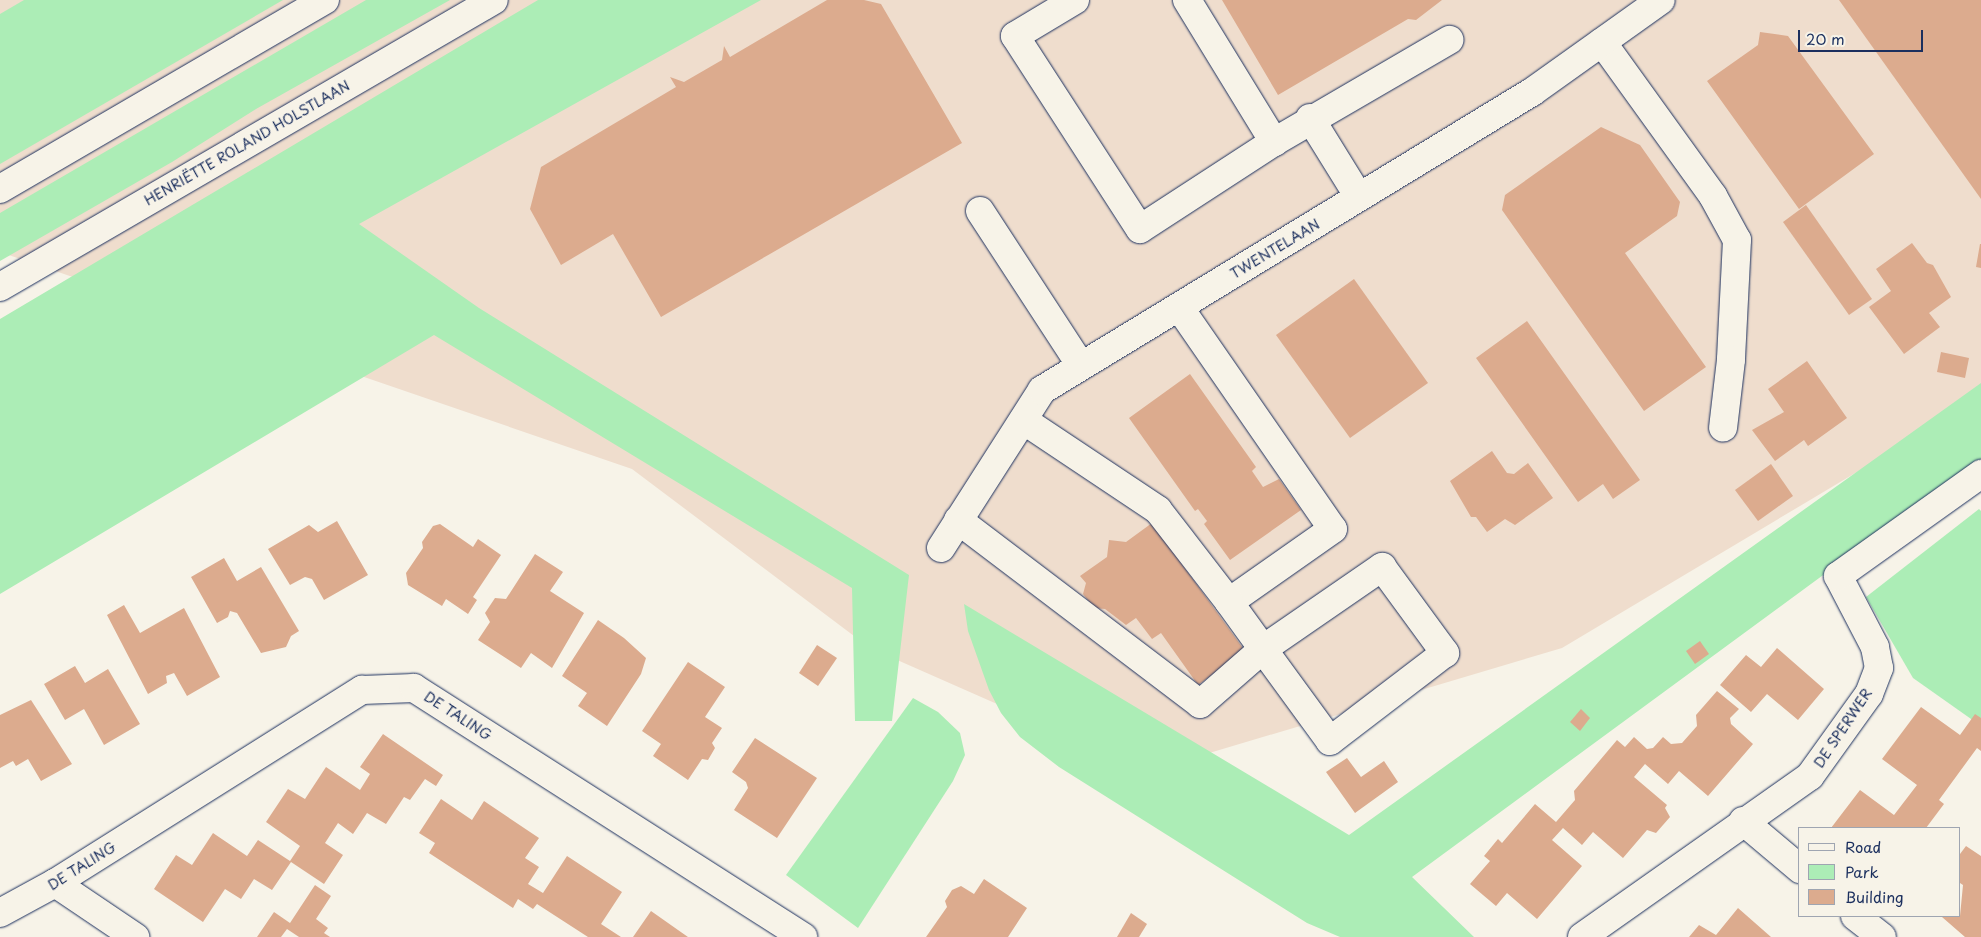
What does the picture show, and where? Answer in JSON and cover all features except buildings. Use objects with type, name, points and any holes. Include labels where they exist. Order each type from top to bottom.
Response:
[{"type":"street","points":[[0,189],[325,0]]},
{"type":"street","name":"HENRIËTTE ROLAND HOLSTLAAN","points":[[0,287],[494,0]]},
{"type":"street","points":[[1075,0],[1014,36],[1140,229],[1310,118],[1449,40]]},
{"type":"street","points":[[1187,0],[1274,142]]},
{"type":"street","name":"TWENTELAAN","points":[[941,548],[1042,390],[1532,92],[1661,0]]},
{"type":"street","points":[[1602,42],[1713,196],[1737,240],[1731,360],[1723,428]]},
{"type":"street","points":[[1310,118],[1360,197]]},
{"type":"street","points":[[980,211],[1082,366]]},
{"type":"street","points":[[1178,307],[1333,529],[1229,602]]},
{"type":"street","points":[[958,520],[1200,704],[1263,649],[1382,567],[1445,653],[1330,741],[1263,649],[1229,602],[1158,510],[1023,420]]},
{"type":"street","name":"DE SPERWER","points":[[1582,937],[1810,776],[1869,694],[1879,668],[1875,646],[1838,576],[1981,474]]},
{"type":"street","name":"DE TALING","points":[[0,913],[55,883],[362,690],[414,688],[803,937]]},
{"type":"street","points":[[1744,821],[1798,867]]},
{"type":"street","points":[[55,883],[135,937]]},
{"type":"street","points":[[1856,917],[1882,937]]},
{"type":"shaded area","points":[[0,0],[1981,0],[1981,398],[1562,648],[1149,771],[870,648],[632,469],[0,252]]},
{"type":"green space","points":[[24,0],[283,0],[0,164],[0,14]]},
{"type":"green space","points":[[366,0],[450,0],[256,109],[172,162],[0,261],[0,213]]},
{"type":"green space","points":[[538,0],[761,0],[359,224],[479,308],[909,575],[892,721],[855,721],[852,588],[434,335],[0,594],[0,319]]},
{"type":"green space","points":[[1981,383],[1981,459],[1412,877],[1474,937],[1340,937],[1307,923],[1059,767],[1020,737],[1001,713],[989,690],[968,631],[964,604],[1349,835]]},
{"type":"green space","points":[[1979,509],[1981,511],[1981,726],[1913,678],[1866,597]]},
{"type":"green space","points":[[913,698],[938,712],[960,733],[965,755],[953,781],[858,928],[786,875]]}]
